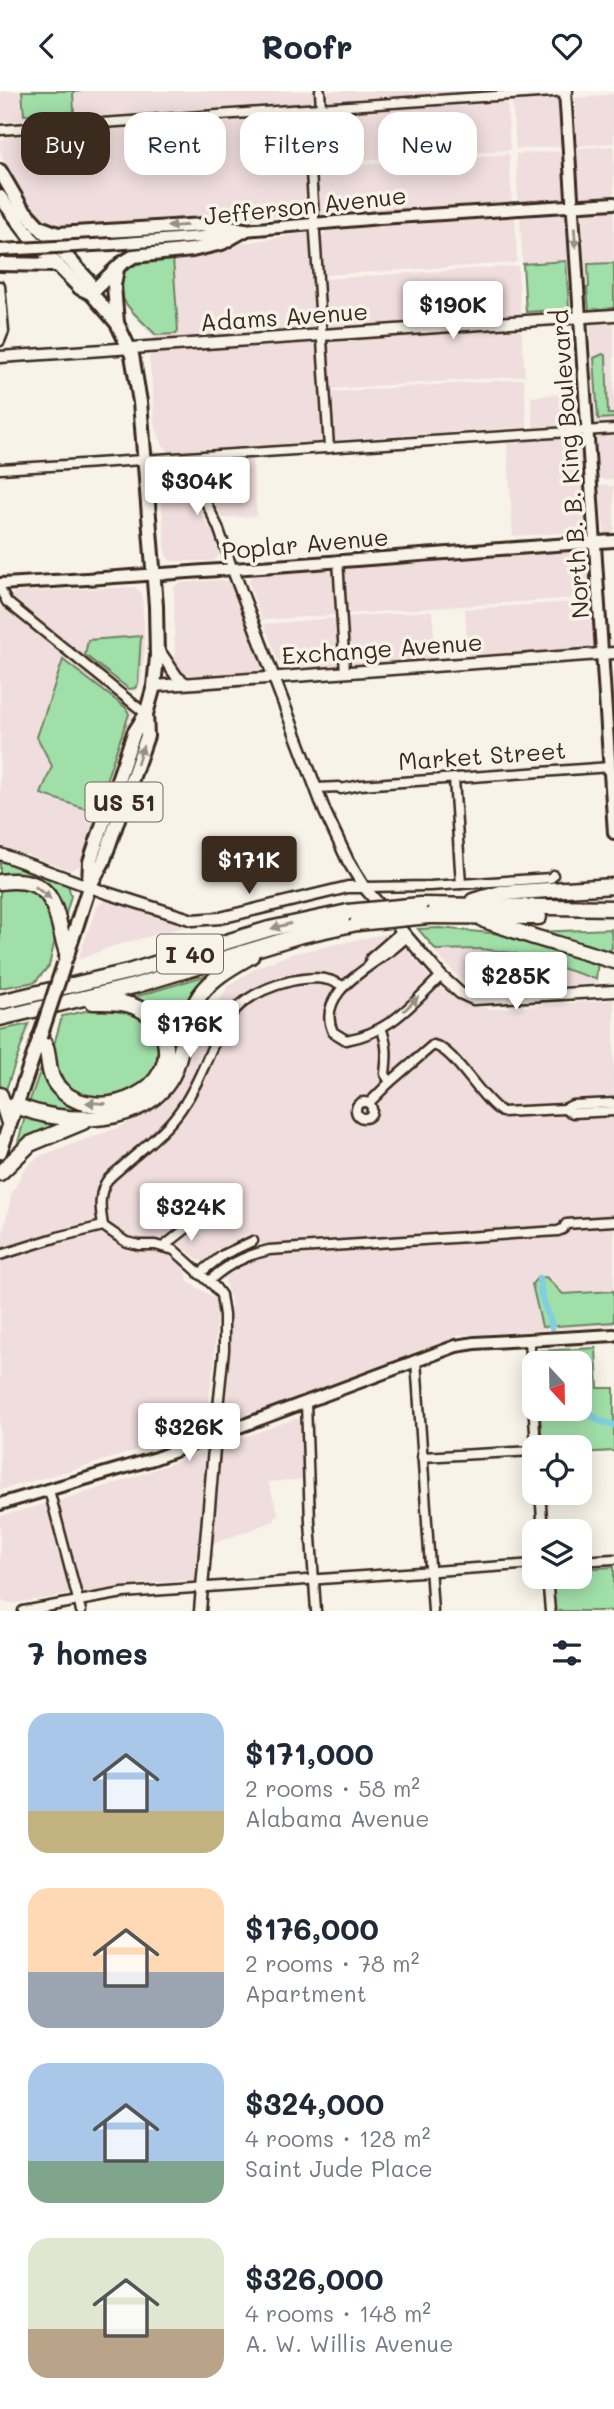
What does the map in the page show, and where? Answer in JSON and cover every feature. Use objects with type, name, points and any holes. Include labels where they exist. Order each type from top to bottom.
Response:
[{"type":"highway","points":[[0,882],[22,882],[40,889],[49,897],[58,913],[66,959]]},
{"type":"highway","points":[[455,905],[501,894],[614,886]]},
{"type":"highway","name":"I 40","points":[[0,1002],[128,972],[282,925],[424,911],[455,905],[591,913],[614,917]]},
{"type":"highway","name":"I 40","points":[[424,911],[473,916],[591,913],[614,908]]},
{"type":"highway","points":[[473,916],[614,961]]},
{"type":"highway","name":"I 40","points":[[0,1018],[134,986],[353,917]]},
{"type":"highway","points":[[15,1105],[49,1117],[88,1119],[110,1116],[139,1106],[161,1091],[173,1074],[190,1017],[200,995],[222,973],[270,944]]},
{"type":"highway","points":[[0,993],[30,995]]},
{"type":"highway","points":[[40,1037],[48,1050],[48,1066],[54,1081],[72,1098],[92,1104],[110,1103],[135,1096],[149,1088],[159,1076],[166,1055],[164,1039],[154,1019],[126,1003],[77,1001]]},
{"type":"highway","points":[[0,1095],[9,1123]]},
{"type":"highway","points":[[0,1173],[30,1144],[88,1119]]},
{"type":"main road","name":"North B. B. King Boulevard","points":[[566,91],[596,542],[608,654],[614,833]]},
{"type":"main road","name":"US 51","points":[[0,171],[11,212],[37,226],[88,281],[91,293]]},
{"type":"main road","name":"US 51","points":[[0,197],[32,238],[80,288],[91,293],[117,323],[130,349],[138,379],[154,576],[156,646],[154,686],[146,714],[134,733],[96,844],[90,862],[89,887],[0,1152]]},
{"type":"main road","name":"Jefferson Avenue","points":[[0,250],[201,237],[313,223],[614,203]]},
{"type":"main road","points":[[37,226],[58,234],[204,225],[245,230]]},
{"type":"main road","points":[[91,293],[134,255],[192,250],[222,243],[245,230]]},
{"type":"main road","points":[[0,264],[58,265]]},
{"type":"main road","points":[[117,269],[114,285],[117,323]]},
{"type":"main road","name":"Poplar Avenue","points":[[0,586],[614,541]]},
{"type":"main road","points":[[0,1504],[153,1459],[456,1346],[614,1335]]},
{"type":"street","points":[[320,91],[321,109]]},
{"type":"street","points":[[0,130],[566,91]]},
{"type":"street","points":[[307,110],[329,447]]},
{"type":"street","points":[[0,286],[4,331],[0,341]]},
{"type":"street","name":"Adams Avenue","points":[[0,358],[614,316]]},
{"type":"street","points":[[0,469],[614,429]]},
{"type":"street","points":[[196,457],[200,490],[218,527],[316,788],[338,842],[364,887],[440,976],[469,998],[614,991]]},
{"type":"street","points":[[338,560],[345,671]]},
{"type":"street","points":[[0,586],[7,602],[146,714]]},
{"type":"street","points":[[156,646],[177,677],[185,683]]},
{"type":"street","name":"Exchange Avenue","points":[[154,686],[608,654]]},
{"type":"street","name":"Market Street","points":[[316,788],[350,788],[612,767]]},
{"type":"street","points":[[453,779],[461,884]]},
{"type":"street","points":[[0,854],[89,887],[193,920],[206,920],[348,887],[461,884],[551,878],[554,875]]},
{"type":"street","points":[[405,934],[371,958],[369,965],[343,986],[334,1002],[330,1017],[329,1024],[333,1032],[346,1040],[366,1037],[398,1016],[440,976]]},
{"type":"street","points":[[103,1226],[100,1205],[105,1182],[159,1134],[182,1108],[219,1029],[234,1011],[252,995],[270,986],[305,978],[323,978],[343,986]]},
{"type":"street","points":[[381,1028],[386,1040],[385,1074],[390,1082]]},
{"type":"street","points":[[369,1103],[429,1047],[439,1045],[502,1112],[614,1103]]},
{"type":"street","points":[[564,1109],[573,1113],[614,1111]]},
{"type":"street","points":[[163,1247],[201,1217]]},
{"type":"street","points":[[209,1281],[232,1264],[269,1250],[558,1231],[566,1224],[614,1221]]},
{"type":"street","points":[[0,1255],[103,1226],[127,1242],[174,1250],[221,1295],[224,1350],[200,1611]]},
{"type":"street","points":[[199,1274],[223,1255],[253,1241]]},
{"type":"street","points":[[529,1340],[534,1435]]},
{"type":"street","points":[[416,1360],[433,1611]]},
{"type":"street","points":[[306,1402],[316,1611]]},
{"type":"street","points":[[422,1457],[522,1450]]},
{"type":"street","points":[[49,1490],[81,1611]]},
{"type":"street","points":[[592,1560],[614,1559]]},
{"type":"street","points":[[23,1611],[123,1593],[522,1566]]},
{"type":"street","points":[[548,1589],[550,1611]]},
{"type":"shaded area","points":[[1,91],[314,91],[313,102],[110,115],[110,112],[21,112],[21,121],[0,122]]},
{"type":"shaded area","points":[[325,91],[494,91],[330,102],[325,100]]},
{"type":"shaded area","points":[[614,94],[614,143],[577,146],[575,98]]},
{"type":"shaded area","points":[[559,99],[563,146],[516,149],[512,101]]},
{"type":"shaded area","points":[[507,101],[510,150],[477,152],[477,112],[378,112],[378,159],[364,160],[364,112],[357,112]]},
{"type":"shaded area","points":[[240,121],[240,175],[307,175],[309,215],[121,228],[49,228],[9,175],[0,151],[0,141],[7,137],[21,136],[21,175],[110,175],[110,130],[124,129],[124,175],[226,175],[226,122]]},
{"type":"shaded area","points":[[614,146],[614,195],[579,198],[577,148]]},
{"type":"shaded area","points":[[562,151],[565,198],[518,202],[516,154]]},
{"type":"shaded area","points":[[509,154],[512,202],[320,215],[317,175],[364,175],[364,165],[378,164],[378,175],[477,175],[477,156]]},
{"type":"shaded area","points":[[614,208],[614,297],[608,286],[587,288],[582,215],[584,210]]},
{"type":"shaded area","points":[[560,211],[566,215],[573,307],[570,311],[525,314],[520,215]]},
{"type":"shaded area","points":[[515,215],[517,261],[514,263],[324,275],[321,239],[326,231],[383,224]]},
{"type":"shaded area","points":[[307,233],[311,239],[316,325],[312,328],[155,339],[120,300],[121,267]]},
{"type":"shaded area","points":[[518,266],[521,315],[331,327],[327,324],[323,279]]},
{"type":"shaded area","points":[[614,321],[614,422],[596,423],[590,326],[592,323]]},
{"type":"shaded area","points":[[521,328],[525,376],[330,389],[328,344],[332,340]]},
{"type":"shaded area","points":[[313,341],[318,345],[323,441],[173,451],[168,451],[162,444],[154,422],[149,358],[152,354]]},
{"type":"shaded area","points":[[524,379],[527,427],[337,440],[334,437],[331,392]]},
{"type":"shaded area","points":[[579,392],[580,420],[576,424],[533,427],[531,397]]},
{"type":"shaded area","points":[[614,435],[614,479],[604,480],[599,477],[596,439]]},
{"type":"shaded area","points":[[576,437],[582,445],[587,528],[581,532],[513,536],[507,441]]},
{"type":"shaded area","points":[[252,459],[257,516],[223,518],[203,485],[200,468],[202,464]]},
{"type":"shaded area","points":[[188,463],[194,470],[196,504],[220,553],[214,561],[171,561],[166,556],[159,472],[164,466]]},
{"type":"shaded area","points":[[599,485],[614,486],[614,534],[606,535]]},
{"type":"shaded area","points":[[585,550],[589,554],[591,597],[345,614],[343,567]]},
{"type":"shaded area","points":[[331,568],[334,570],[336,615],[262,620],[250,587],[249,580],[253,575]]},
{"type":"shaded area","points":[[220,580],[229,582],[232,586],[262,669],[258,672],[183,676],[175,669],[174,587],[180,583]]},
{"type":"shaded area","points":[[135,587],[142,593],[145,647],[141,684],[137,691],[132,692],[91,664],[13,602],[10,596],[16,592]]},
{"type":"shaded area","points":[[592,601],[595,643],[590,649],[468,657],[465,609]]},
{"type":"shaded area","points":[[2,605],[134,710],[83,860],[71,870],[0,845]]},
{"type":"shaded area","points":[[432,611],[436,659],[353,665],[348,661],[345,617]]},
{"type":"shaded area","points":[[336,618],[338,665],[281,668],[264,624]]},
{"type":"shaded area","points":[[110,899],[191,925],[113,946],[78,960],[96,908]]},
{"type":"shaded area","points":[[393,932],[436,984],[454,998],[473,1007],[492,1009],[614,1000],[614,1218],[570,1221],[553,1228],[264,1247],[257,1239],[246,1241],[204,1262],[179,1244],[166,1239],[136,1241],[109,1223],[0,1248],[12,1193],[25,1168],[40,1156],[120,1127],[158,1107],[175,1088],[211,1014],[228,986],[256,968],[291,954]]},
{"type":"shaded area","points":[[481,949],[513,953],[598,980],[599,983],[481,990],[463,982],[433,950]]},
{"type":"shaded area","points":[[614,1224],[614,1325],[460,1335],[237,1420],[232,1420],[226,1414],[231,1299],[225,1282],[228,1272],[246,1262],[276,1253],[562,1235],[570,1227]]},
{"type":"shaded area","points":[[100,1233],[124,1245],[155,1248],[166,1252],[186,1269],[188,1282],[217,1302],[214,1365],[205,1423],[199,1430],[0,1490],[0,1262],[81,1236]]},
{"type":"shaded area","points":[[297,1418],[301,1424],[304,1479],[268,1482],[278,1513],[274,1521],[210,1545],[218,1455],[221,1448],[225,1444]]},
{"type":"shaded area","points":[[200,1453],[207,1455],[208,1459],[197,1580],[187,1583],[182,1580],[129,1585],[82,1593],[55,1504],[57,1501]]},
{"type":"shaded area","points":[[45,1504],[50,1507],[72,1594],[15,1603],[4,1602],[0,1596],[0,1516]]},
{"type":"green space","points":[[22,91],[81,91],[73,92],[74,112],[24,112]]},
{"type":"green space","points":[[173,258],[178,331],[176,334],[156,335],[131,310],[121,293],[120,283],[131,262]]},
{"type":"green space","points":[[566,261],[569,309],[526,312],[523,264]]},
{"type":"green space","points":[[614,263],[614,308],[589,310],[588,264]]},
{"type":"green space","points":[[603,354],[606,356],[608,414],[614,414],[614,418],[598,419],[594,358]]},
{"type":"green space","points":[[141,636],[138,683],[135,688],[129,689],[85,655],[88,640]]},
{"type":"green space","points":[[63,660],[126,708],[129,714],[95,812],[41,794],[52,766],[37,737]]},
{"type":"green space","points":[[0,858],[68,885],[71,896],[63,925],[53,898],[0,879]]},
{"type":"green space","points":[[23,886],[44,898],[56,935],[49,966],[35,982],[0,988],[0,887]]},
{"type":"green space","points":[[440,928],[500,934],[598,961],[596,979],[513,953],[481,949],[436,950],[418,929]]},
{"type":"green space","points":[[611,929],[612,948],[608,951],[534,932]]},
{"type":"green space","points":[[221,971],[192,1002],[165,1078],[142,1100],[123,1108],[91,1115],[56,1115],[28,1106],[45,1057],[47,1072],[57,1091],[75,1102],[96,1106],[119,1104],[140,1096],[157,1082],[167,1063],[167,1040],[153,1016],[127,1001],[128,999]]},
{"type":"green space","points":[[100,1008],[129,1009],[150,1021],[162,1049],[156,1073],[128,1094],[103,1099],[78,1096],[59,1080],[53,1048],[62,1016]]},
{"type":"green space","points":[[29,1024],[3,1095],[0,1086],[0,1030]]},
{"type":"green space","points":[[26,1113],[70,1124],[15,1153]]},
{"type":"green space","points":[[546,1277],[563,1294],[614,1291],[614,1322],[542,1327],[532,1284],[537,1278]]},
{"type":"green space","points":[[596,1348],[598,1388],[614,1388],[614,1451],[592,1452],[592,1435],[541,1435],[541,1421],[592,1421],[592,1351],[537,1351]]},
{"type":"green space","points":[[614,1567],[614,1611],[554,1611],[553,1589],[592,1589],[592,1568]]},
{"type":"waterway","points":[[539,1278],[552,1327]]},
{"type":"waterway","points":[[592,1415],[614,1425]]}]
